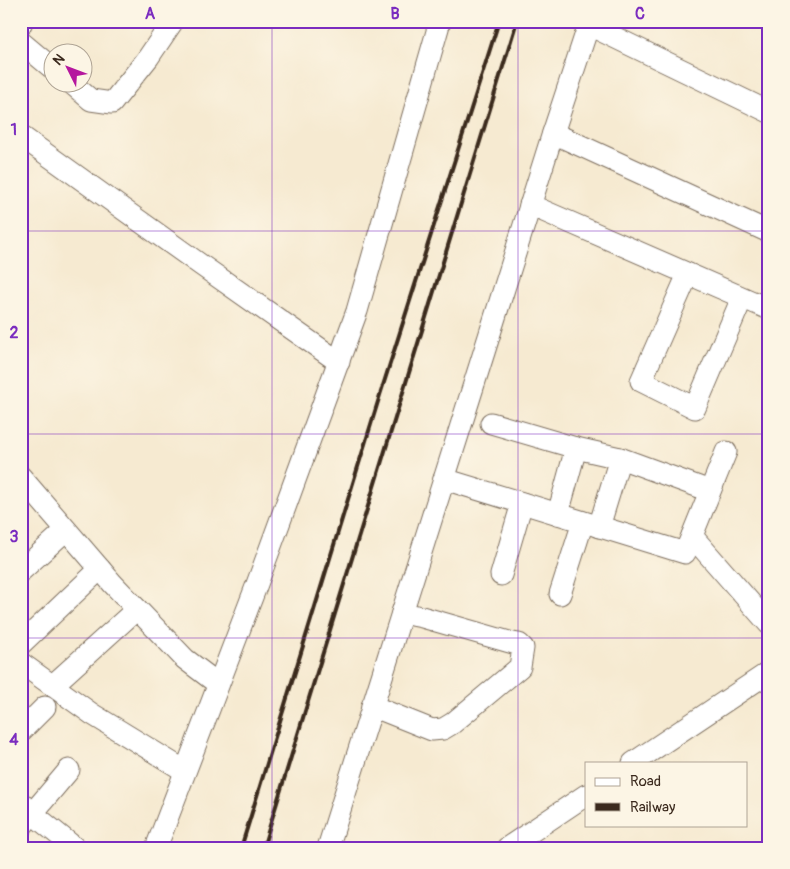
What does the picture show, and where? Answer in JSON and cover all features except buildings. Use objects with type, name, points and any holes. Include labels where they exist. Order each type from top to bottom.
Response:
[{"type":"street","points":[[82,92],[91,100],[112,103],[148,58],[174,21]]},
{"type":"street","points":[[156,848],[257,584],[357,311],[440,21]]},
{"type":"street","points":[[328,848],[530,205],[590,23],[769,112]]},
{"type":"street","points":[[21,42],[42,60]]},
{"type":"street","points":[[553,133],[769,232]]},
{"type":"street","points":[[21,136],[201,266],[339,362]]},
{"type":"street","points":[[530,205],[769,310]]},
{"type":"street","points":[[688,274],[641,382],[694,408],[742,298]]},
{"type":"street","points":[[491,423],[576,448],[620,458],[710,491]]},
{"type":"street","points":[[558,514],[576,448]]},
{"type":"street","points":[[444,479],[685,554],[726,452]]},
{"type":"street","points":[[560,594],[620,458]]},
{"type":"street","points":[[21,477],[137,609],[185,659],[218,684]]},
{"type":"street","points":[[501,575],[522,503]]},
{"type":"street","points":[[21,570],[66,530]]},
{"type":"street","points":[[692,536],[769,624]]},
{"type":"street","points":[[21,644],[100,569]]},
{"type":"street","points":[[53,686],[137,609]]},
{"type":"street","points":[[372,706],[432,730],[443,729],[453,723],[520,667],[523,648],[519,644],[402,613]]},
{"type":"street","points":[[21,663],[92,714],[185,771]]},
{"type":"street","points":[[635,762],[769,672]]},
{"type":"street","points":[[21,731],[45,707]]},
{"type":"street","points":[[69,770],[25,814],[75,848]]},
{"type":"street","points":[[507,848],[585,796]]},
{"type":"railway","points":[[241,848],[380,395],[499,21]]},
{"type":"railway","points":[[263,848],[517,21]]}]
